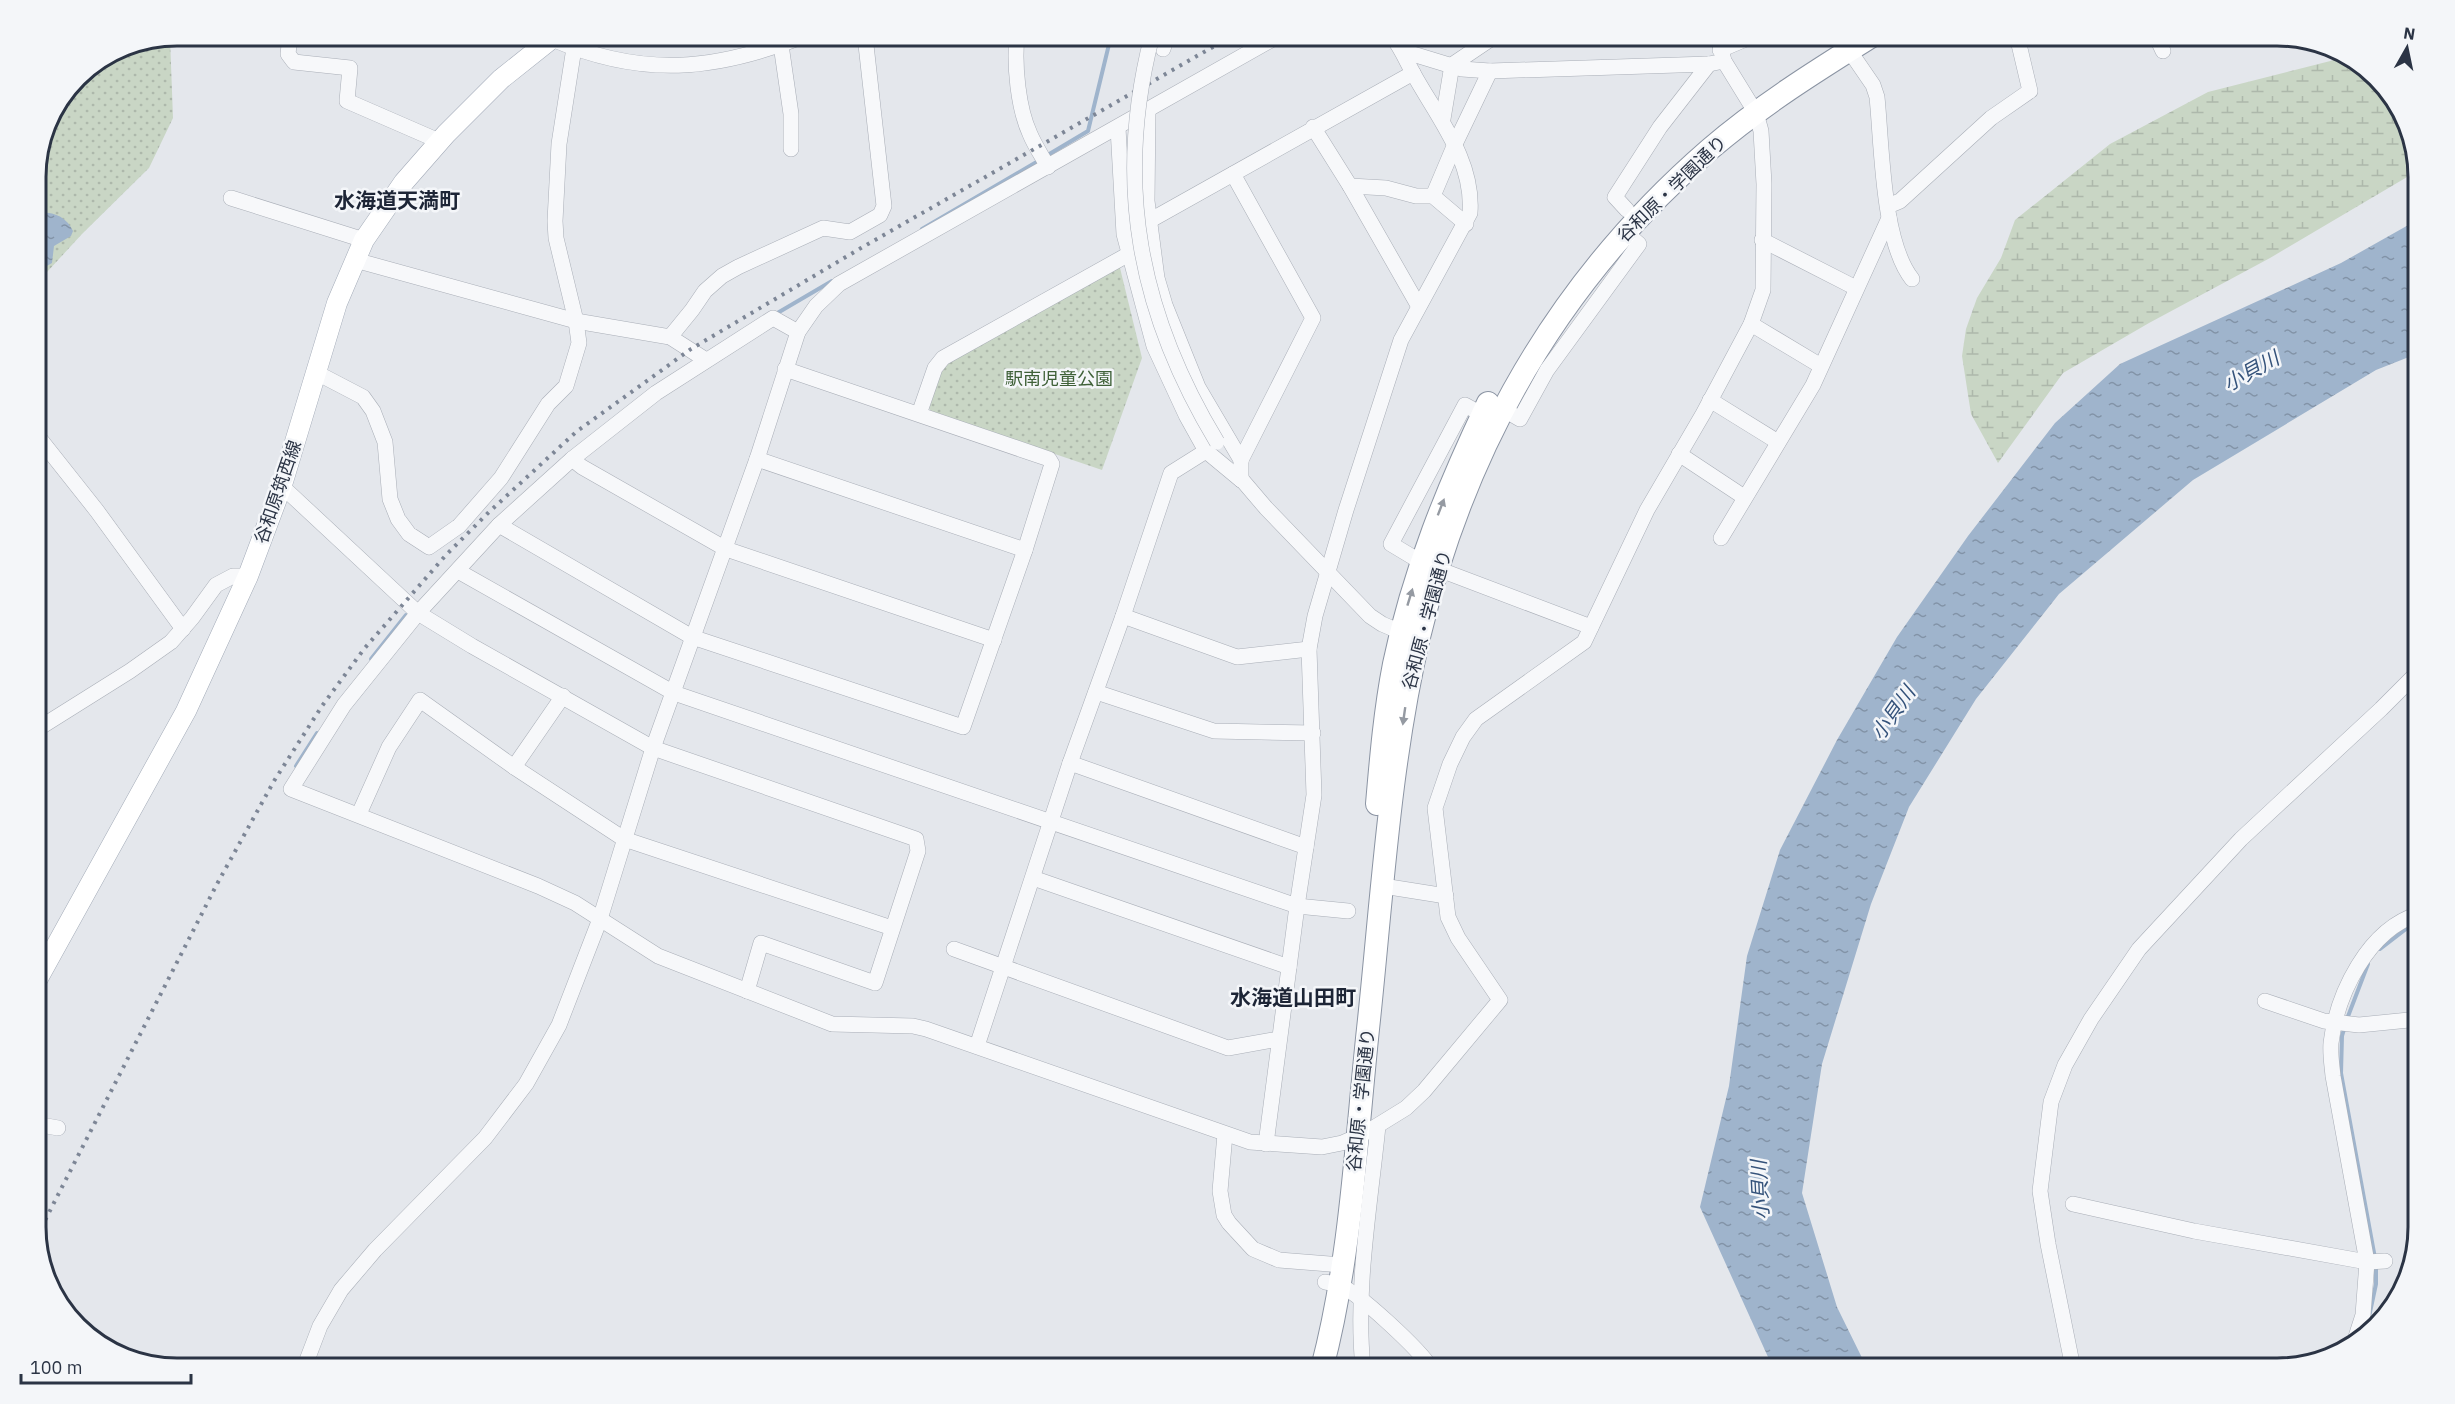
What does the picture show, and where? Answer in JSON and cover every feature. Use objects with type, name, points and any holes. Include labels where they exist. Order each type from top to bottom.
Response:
[{"type":"highway","name":"谷和原・学園通り","points":[[1565,312],[1584,258],[1626,210],[1696,140],[1751,107],[1842,46]]},
{"type":"highway","name":"谷和原・学園通り","points":[[1349,1140],[1387,705],[1410,635],[1455,471],[1493,412],[1514,359],[1565,312],[1626,233],[1674,182],[1751,107]]},
{"type":"highway","name":"谷和原・学園通り","points":[[1323,1358],[1383,886],[1388,825],[1404,715],[1410,635]]},
{"type":"highway","name":"谷和原・学園通り","points":[[1309,1358],[1333,1274]]},
{"type":"main road","name":"谷和原筑西線","points":[[47,962],[186,711],[248,576],[281,488],[338,303],[364,240],[387,204],[439,141],[501,79],[541,47]]},
{"type":"street","points":[[308,1358],[320,1326],[341,1290],[375,1250],[485,1138],[526,1084],[559,1025],[600,919],[653,748],[726,549],[798,332],[816,306],[839,284],[1260,46]]},
{"type":"street","points":[[1266,1144],[1314,795],[1309,649],[1315,616],[1401,340],[1470,213],[1472,195],[1455,144],[1443,119],[1413,73],[1400,46]]},
{"type":"street","points":[[1443,119],[1452,65],[1480,46]]},
{"type":"street","points":[[1403,51],[1462,69],[1490,71],[1718,53],[1732,46]]},
{"type":"street","points":[[1849,46],[1873,86],[1877,97],[1889,212],[1899,254],[1912,279]]},
{"type":"street","points":[[1721,538],[1813,385],[1889,212],[1991,118],[2030,91],[2020,46]]},
{"type":"street","points":[[2161,46],[2163,51]]},
{"type":"street","points":[[289,47],[288,54],[294,62],[350,68],[347,101],[439,141]]},
{"type":"street","points":[[317,373],[363,397],[373,411],[385,442],[390,499],[398,519],[408,534],[429,547],[459,526],[501,478],[548,404],[566,386],[579,343],[556,238],[555,212],[563,114],[574,48],[661,67],[729,59],[775,47]]},
{"type":"street","points":[[781,47],[791,114],[791,149]]},
{"type":"street","points":[[670,337],[693,310],[705,291],[722,276],[823,228],[850,232],[880,215],[884,206],[866,47]]},
{"type":"street","points":[[1017,47],[1016,69],[1028,129],[1048,167]]},
{"type":"street","points":[[1150,47],[1141,85],[1135,137],[1134,179],[1140,240],[1150,290],[1168,350],[1211,447]]},
{"type":"street","points":[[798,332],[773,318],[656,393],[572,459],[499,525],[418,613],[334,718],[291,789],[538,886],[575,903],[658,956],[832,1024],[913,1026],[1250,1142],[1322,1147],[1349,1140],[1378,1126],[1406,1108],[1424,1091],[1500,1000],[1458,938],[1448,917],[1435,808],[1450,764],[1463,737],[1476,719],[1584,642],[1647,510],[1751,324],[1762,290],[1764,184],[1761,131],[1751,107],[1718,53]]},
{"type":"street","points":[[1626,210],[1615,197],[1660,127],[1718,53]]},
{"type":"street","points":[[1433,196],[1490,71]]},
{"type":"street","points":[[919,414],[934,368],[943,358],[1128,250],[1149,220],[1413,73]]},
{"type":"street","points":[[1148,110],[1146,170],[1149,220],[1157,278],[1181,348],[1198,387],[1241,460]]},
{"type":"street","points":[[1313,127],[1350,186],[1418,305]]},
{"type":"street","points":[[1118,128],[1121,209],[1128,250],[1157,352],[1186,415],[1241,480],[1370,616],[1410,635]]},
{"type":"street","points":[[1233,174],[1313,318],[1241,460],[1241,480]]},
{"type":"street","points":[[1350,186],[1386,188],[1416,196],[1433,196],[1466,224]]},
{"type":"street","points":[[231,198],[364,240]]},
{"type":"street","points":[[1762,240],[1856,288]]},
{"type":"street","points":[[355,260],[576,321],[670,337],[706,360]]},
{"type":"street","points":[[1565,312],[1547,370],[1520,419],[1465,405],[1391,544],[1430,565],[1591,627]]},
{"type":"street","points":[[1751,324],[1821,366]]},
{"type":"street","points":[[499,525],[692,637],[963,727],[1025,550],[1052,464],[1049,459],[785,369]]},
{"type":"street","points":[[1710,400],[1778,441]]},
{"type":"street","points":[[976,1046],[1070,763],[1171,473],[1211,447]]},
{"type":"street","points":[[47,448],[97,511],[183,629]]},
{"type":"street","points":[[1679,454],[1744,497]]},
{"type":"street","points":[[572,459],[582,467],[726,549],[994,639]]},
{"type":"street","points":[[757,459],[1025,550]]},
{"type":"street","points":[[281,488],[287,491],[418,613],[653,748],[916,839],[918,851],[875,983],[762,944],[747,992]]},
{"type":"street","points":[[458,571],[674,693],[1297,906],[1347,911]]},
{"type":"street","points":[[47,723],[159,651],[183,629],[216,585],[233,576],[248,576]]},
{"type":"street","points":[[1123,616],[1237,657],[1309,649]]},
{"type":"street","points":[[2071,1358],[2048,1244],[2040,1191],[2051,1102],[2065,1065],[2091,1019],[2139,949],[2241,839],[2408,682]]},
{"type":"street","points":[[1096,692],[1214,731],[1313,733]]},
{"type":"street","points":[[514,767],[563,696]]},
{"type":"street","points":[[359,814],[389,747],[420,700],[514,767],[624,839],[892,928]]},
{"type":"street","points":[[1070,763],[1306,847]]},
{"type":"street","points":[[1033,878],[1289,967]]},
{"type":"street","points":[[1383,886],[1446,896]]},
{"type":"street","points":[[2359,1328],[2377,1262],[2333,1076],[2330,1046],[2342,1023],[2362,958],[2386,933],[2408,918]]},
{"type":"street","points":[[954,948],[1228,1048],[1280,1039]]},
{"type":"street","points":[[2265,1001],[2324,1021],[2359,1025],[2408,1020]]},
{"type":"street","points":[[47,1126],[58,1128]]},
{"type":"street","points":[[1362,1358],[1361,1301],[1378,1126]]},
{"type":"street","points":[[1225,1134],[1220,1191],[1224,1215],[1229,1223],[1253,1249],[1279,1260],[1333,1274],[1417,1349],[1424,1358]]},
{"type":"street","points":[[2073,1204],[2194,1231],[2377,1262]]},
{"type":"green space","points":[[170,47],[173,118],[149,168],[47,272],[47,169],[56,127],[69,105],[85,85],[112,64],[135,53]]},
{"type":"green space","points":[[2335,60],[2370,85],[2386,105],[2402,135],[2408,176],[2270,258],[2149,323],[2063,373],[1998,463],[1971,414],[1962,356],[1966,329],[1977,298],[2001,258],[2015,220],[2110,144],[2208,92]]},
{"type":"green space","name":"駅南児童公園","points":[[1118,267],[1142,358],[1102,470],[931,412],[928,405],[942,366]]},
{"type":"water","points":[[47,213],[62,218],[73,231],[71,236],[54,246],[52,263],[47,266]]},
{"type":"water","name":"小貝川","points":[[2408,225],[2408,357],[2376,370],[2193,480],[2059,594],[1976,699],[1909,807],[1871,904],[1822,1064],[1802,1193],[1837,1307],[1862,1358],[1768,1358],[1700,1207],[1729,1086],[1747,956],[1780,850],[1837,740],[1897,637],[1968,536],[2055,423],[2120,364],[2341,263]]},
{"type":"waterway","points":[[1046,156],[1088,131],[1108,47]]},
{"type":"waterway","points":[[922,229],[1040,160]]},
{"type":"waterway","points":[[774,315],[832,281]]},
{"type":"waterway","points":[[371,659],[406,615]]},
{"type":"waterway","points":[[296,766],[317,733]]},
{"type":"waterway","points":[[2380,949],[2408,928]]},
{"type":"waterway","points":[[2347,1019],[2368,964]]},
{"type":"waterway","points":[[2345,1026],[2342,1036],[2341,1073],[2375,1258]]},
{"type":"waterway","points":[[2368,1320],[2376,1284],[2376,1265]]},
{"type":"railway","points":[[47,1216],[217,884],[274,781],[322,706],[364,649],[446,555],[576,432],[691,349],[861,248],[1214,47]]},
{"type":"district","name":"水海道天満町","points":[[397,201]]},
{"type":"district","name":"水海道山田町","points":[[1293,998]]}]
